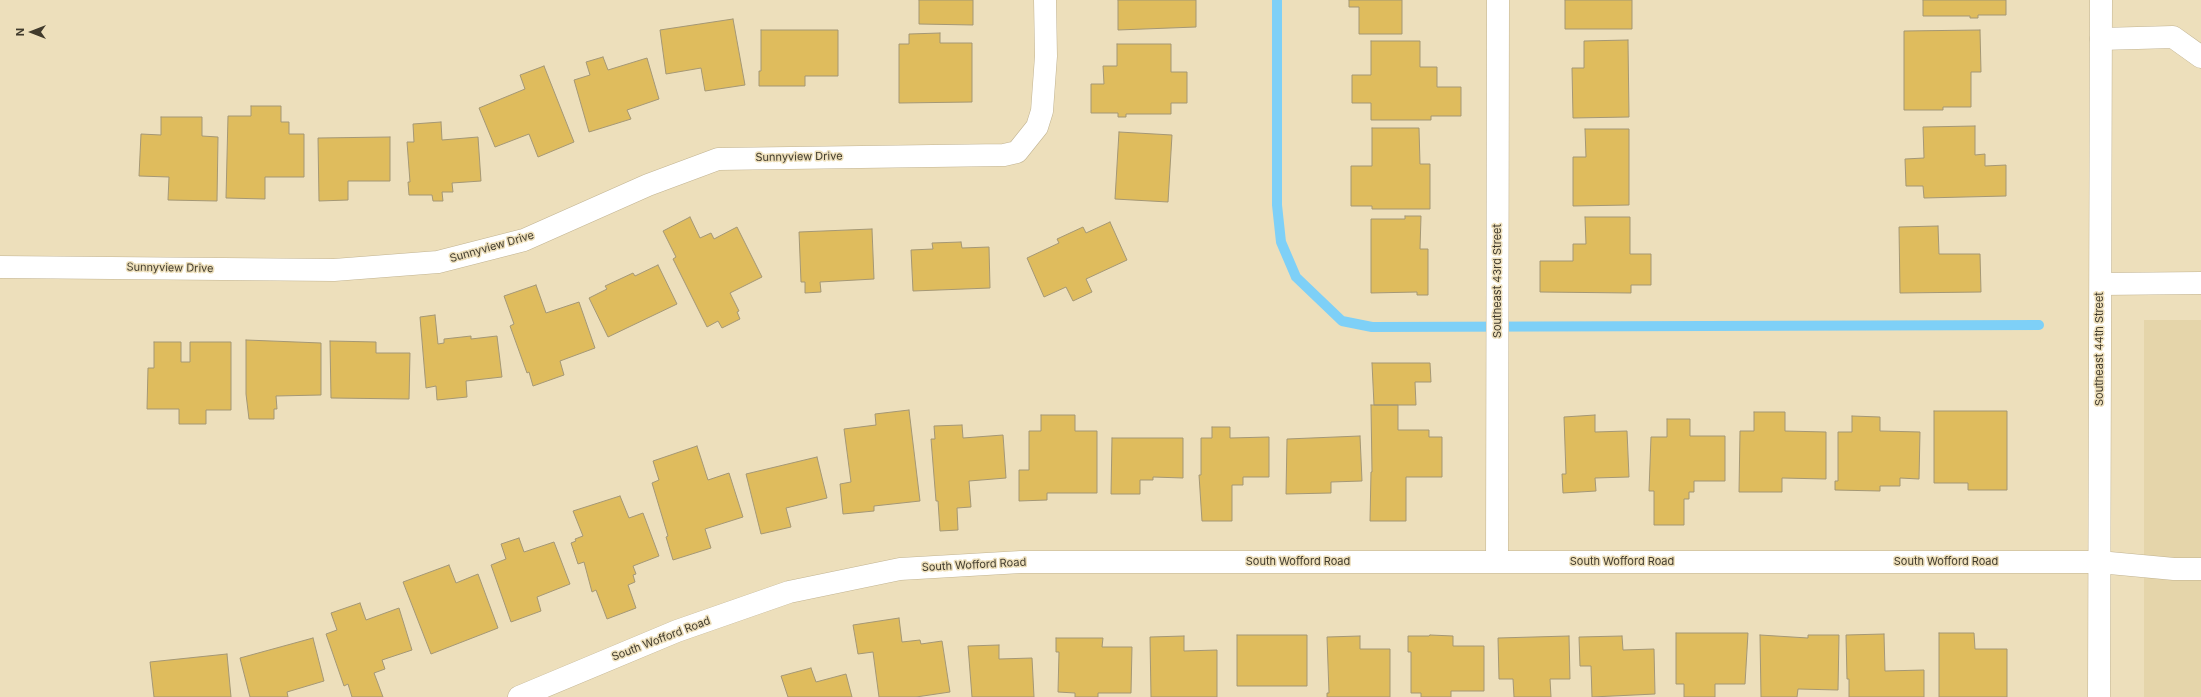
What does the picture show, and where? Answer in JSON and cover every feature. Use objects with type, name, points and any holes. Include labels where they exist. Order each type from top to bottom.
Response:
[{"type":"street","name":"Sunnyview Drive","points":[[0,267],[334,270],[438,262],[524,240],[648,185],[718,159],[986,156],[1004,155],[1017,152],[1037,127],[1042,111],[1046,71],[1045,0]]},
{"type":"street","name":"Southeast 43rd Street","points":[[1498,0],[1498,562]]},
{"type":"street","name":"Southeast 44th Street","points":[[2099,697],[2101,0]]},
{"type":"street","points":[[2100,39],[2173,38],[2201,57]]},
{"type":"street","points":[[2100,284],[2201,283]]},
{"type":"street","name":"South Wofford Road","points":[[518,697],[677,631],[789,592],[900,569],[1021,562],[2100,562],[2174,569],[2201,569]]},
{"type":"shaded area","points":[[2144,320],[2201,320],[2201,697],[2144,697]]},
{"type":"building","points":[[919,0],[973,0],[973,25],[919,24]]},
{"type":"building","points":[[1118,0],[1196,0],[1196,27],[1118,30]]},
{"type":"building","points":[[1349,0],[1402,0],[1402,34],[1359,34],[1359,7],[1349,7]]},
{"type":"building","points":[[1565,0],[1632,0],[1632,29],[1565,29]]},
{"type":"building","points":[[1923,0],[2006,0],[2006,15],[1978,15],[1978,18],[1970,18],[1970,16],[1923,16]]},
{"type":"building","points":[[733,19],[745,85],[705,91],[701,68],[666,74],[660,30]]},
{"type":"building","points":[[761,30],[838,30],[838,76],[805,76],[805,86],[759,86],[759,71],[761,71]]},
{"type":"building","points":[[1980,30],[1981,72],[1971,72],[1971,107],[1943,107],[1943,110],[1904,110],[1904,31]]},
{"type":"building","points":[[940,33],[940,43],[972,43],[972,102],[899,103],[899,44],[909,44],[909,34]]},
{"type":"building","points":[[1628,40],[1629,117],[1573,118],[1572,68],[1584,68],[1584,41]]},
{"type":"building","points":[[1371,41],[1420,41],[1420,67],[1437,67],[1437,87],[1461,87],[1461,116],[1431,116],[1431,120],[1371,120],[1371,103],[1352,103],[1352,75],[1371,75]]},
{"type":"building","points":[[1117,44],[1171,44],[1171,72],[1187,72],[1187,103],[1171,103],[1171,114],[1126,114],[1126,117],[1118,117],[1118,113],[1091,113],[1091,84],[1104,84],[1103,66],[1117,66]]},
{"type":"building","points":[[603,57],[608,70],[647,58],[659,99],[627,110],[631,119],[589,132],[574,80],[590,75],[586,62]]},
{"type":"building","points":[[544,66],[574,142],[538,157],[529,134],[495,147],[479,108],[525,89],[520,75]]},
{"type":"building","points":[[251,106],[281,106],[281,122],[289,122],[289,134],[304,134],[304,177],[265,177],[265,199],[226,198],[228,116],[251,116]]},
{"type":"building","points":[[161,117],[202,117],[202,136],[218,137],[217,201],[168,200],[169,177],[139,176],[141,134],[161,135]]},
{"type":"building","points":[[441,122],[442,140],[478,137],[481,181],[452,183],[453,192],[442,192],[443,201],[433,201],[432,195],[409,195],[408,182],[410,182],[407,142],[414,142],[413,124]]},
{"type":"building","points":[[1975,126],[1975,155],[1985,154],[1985,166],[2006,165],[2006,196],[1924,198],[1923,186],[1906,186],[1905,159],[1924,158],[1923,127]]},
{"type":"building","points":[[1372,128],[1419,128],[1420,164],[1430,164],[1430,209],[1372,209],[1372,206],[1351,206],[1351,166],[1372,166]]},
{"type":"building","points":[[1585,129],[1629,129],[1629,205],[1573,206],[1573,157],[1586,157]]},
{"type":"building","points":[[1119,132],[1172,135],[1168,202],[1115,199]]},
{"type":"building","points":[[390,137],[390,181],[348,181],[348,200],[319,201],[318,138]]},
{"type":"building","points":[[1405,216],[1421,216],[1420,249],[1428,249],[1428,295],[1417,295],[1417,292],[1371,293],[1371,219],[1405,219]]},
{"type":"building","points":[[690,217],[700,238],[711,233],[714,239],[737,227],[762,277],[730,293],[739,311],[737,312],[740,319],[722,328],[718,321],[707,327],[673,259],[676,257],[663,231]]},
{"type":"building","points":[[1585,217],[1630,217],[1630,254],[1651,254],[1651,285],[1631,285],[1631,293],[1540,292],[1540,261],[1573,261],[1573,244],[1586,244]]},
{"type":"building","points":[[1110,222],[1127,260],[1086,279],[1092,292],[1073,301],[1066,287],[1044,297],[1027,258],[1059,243],[1057,239],[1083,227],[1086,233]]},
{"type":"building","points":[[1938,226],[1939,254],[1980,254],[1981,292],[1900,293],[1899,227]]},
{"type":"building","points":[[872,229],[874,279],[820,282],[821,292],[805,293],[805,282],[801,282],[799,232]]},
{"type":"building","points":[[961,242],[962,248],[989,247],[990,288],[913,291],[911,250],[933,249],[932,243]]},
{"type":"building","points":[[658,265],[677,304],[608,337],[589,298],[607,289],[605,286],[633,273],[635,276]]},
{"type":"building","points":[[536,285],[546,313],[579,302],[595,348],[560,361],[564,375],[533,386],[529,372],[527,373],[510,326],[514,324],[504,296]]},
{"type":"building","points":[[435,315],[438,344],[444,343],[444,339],[471,336],[471,339],[497,336],[502,377],[466,381],[467,397],[437,400],[436,386],[426,388],[420,317]]},
{"type":"building","points":[[246,340],[321,343],[321,395],[276,396],[277,409],[274,409],[274,419],[249,419],[246,394]]},
{"type":"building","points":[[330,341],[376,342],[376,353],[410,353],[409,399],[331,398]]},
{"type":"building","points":[[154,342],[181,342],[181,362],[190,362],[190,342],[231,342],[231,410],[206,410],[206,424],[179,424],[179,409],[147,409],[148,368],[154,368]]},
{"type":"building","points":[[1372,363],[1430,363],[1431,382],[1415,382],[1416,405],[1374,405]]},
{"type":"building","points":[[1371,405],[1398,405],[1398,430],[1429,430],[1429,437],[1442,437],[1442,477],[1406,477],[1406,521],[1370,521],[1372,472]]},
{"type":"building","points":[[909,410],[920,501],[874,506],[874,511],[843,514],[840,484],[851,482],[844,429],[876,425],[875,414]]},
{"type":"building","points":[[1934,411],[2007,411],[2007,490],[1968,490],[1968,483],[1934,483]]},
{"type":"building","points":[[1754,412],[1785,412],[1785,431],[1826,432],[1826,479],[1782,478],[1782,492],[1739,492],[1740,431],[1754,431]]},
{"type":"building","points":[[1041,415],[1075,415],[1075,431],[1097,431],[1097,493],[1047,493],[1047,500],[1019,501],[1019,470],[1029,470],[1029,431],[1041,431]]},
{"type":"building","points":[[1595,415],[1595,432],[1627,431],[1629,477],[1595,478],[1596,491],[1563,493],[1562,474],[1566,474],[1564,417]]},
{"type":"building","points":[[1852,416],[1880,417],[1880,431],[1920,432],[1919,479],[1900,478],[1900,486],[1880,486],[1880,491],[1835,490],[1835,481],[1838,481],[1838,432],[1852,432]]},
{"type":"building","points":[[1667,419],[1690,419],[1690,436],[1725,436],[1725,481],[1694,481],[1694,492],[1689,492],[1689,499],[1684,499],[1684,525],[1654,525],[1654,491],[1649,491],[1651,437],[1667,437]]},
{"type":"building","points":[[962,425],[963,438],[1003,435],[1006,478],[969,481],[971,507],[957,508],[958,530],[940,531],[931,439],[935,439],[934,426]]},
{"type":"building","points":[[1212,427],[1230,427],[1230,438],[1269,437],[1269,477],[1243,477],[1243,485],[1232,485],[1232,521],[1202,521],[1199,475],[1201,475],[1201,438],[1212,438]]},
{"type":"building","points":[[1360,436],[1362,481],[1331,482],[1331,493],[1286,494],[1287,439]]},
{"type":"building","points":[[1112,438],[1183,438],[1183,478],[1153,477],[1153,480],[1140,480],[1140,494],[1111,494]]},
{"type":"building","points":[[697,446],[708,480],[729,473],[743,517],[705,529],[711,548],[673,560],[666,537],[668,536],[652,483],[659,480],[653,461]]},
{"type":"building","points":[[817,457],[827,498],[786,508],[791,527],[761,534],[746,474]]},
{"type":"building","points":[[620,496],[629,518],[643,513],[659,556],[633,566],[636,574],[633,575],[635,582],[628,585],[636,608],[607,619],[596,590],[592,592],[584,562],[578,564],[571,543],[576,541],[575,539],[583,536],[573,511]]},
{"type":"building","points":[[519,538],[524,552],[554,542],[570,584],[537,597],[541,611],[511,622],[491,565],[506,559],[501,544]]},
{"type":"building","points":[[449,565],[456,583],[478,574],[498,628],[431,654],[403,582]]},
{"type":"building","points":[[360,603],[366,620],[399,608],[412,650],[382,660],[385,669],[374,673],[383,697],[352,697],[348,684],[344,686],[326,634],[337,630],[331,613]]},
{"type":"building","points":[[899,618],[902,642],[920,640],[921,644],[942,641],[950,692],[916,697],[879,697],[873,652],[858,654],[853,625]]},
{"type":"building","points":[[1676,633],[1748,633],[1745,684],[1715,684],[1715,697],[1684,697],[1684,684],[1676,684]]},
{"type":"building","points":[[1939,633],[1974,633],[1975,649],[2007,649],[2007,697],[1939,697]]},
{"type":"building","points":[[1884,634],[1885,671],[1924,670],[1924,697],[1849,697],[1846,635]]},
{"type":"building","points":[[1237,635],[1307,635],[1307,686],[1237,686]]},
{"type":"building","points":[[1760,635],[1808,638],[1808,635],[1839,635],[1838,690],[1798,689],[1797,697],[1761,697]]},
{"type":"building","points":[[1184,636],[1184,651],[1217,650],[1217,697],[1151,697],[1150,637]]},
{"type":"building","points":[[1360,636],[1360,649],[1390,649],[1390,697],[1327,697],[1327,693],[1329,693],[1327,637]]},
{"type":"building","points":[[1408,636],[1453,636],[1453,646],[1484,646],[1484,691],[1451,691],[1451,697],[1421,697],[1421,693],[1411,693],[1411,652],[1408,652]]},
{"type":"building","points":[[1569,636],[1570,679],[1550,679],[1551,697],[1514,697],[1513,679],[1499,679],[1498,638]]},
{"type":"building","points":[[1622,636],[1623,650],[1654,649],[1655,694],[1592,697],[1591,666],[1580,666],[1579,637]]},
{"type":"building","points":[[313,638],[324,681],[287,692],[288,697],[250,697],[240,658]]},
{"type":"building","points":[[1056,638],[1103,638],[1102,647],[1132,647],[1131,693],[1098,693],[1098,697],[1075,697],[1075,693],[1058,692],[1059,652],[1056,652]]},
{"type":"building","points":[[999,645],[999,659],[1032,658],[1034,697],[972,697],[968,646]]},
{"type":"building","points":[[227,654],[231,697],[154,697],[150,662]]},
{"type":"building","points":[[811,668],[816,682],[846,674],[852,697],[788,697],[781,676]]},
{"type":"waterway","points":[[1277,0],[1277,205],[1281,242],[1296,277],[1342,321],[1372,327],[2039,325]]}]
